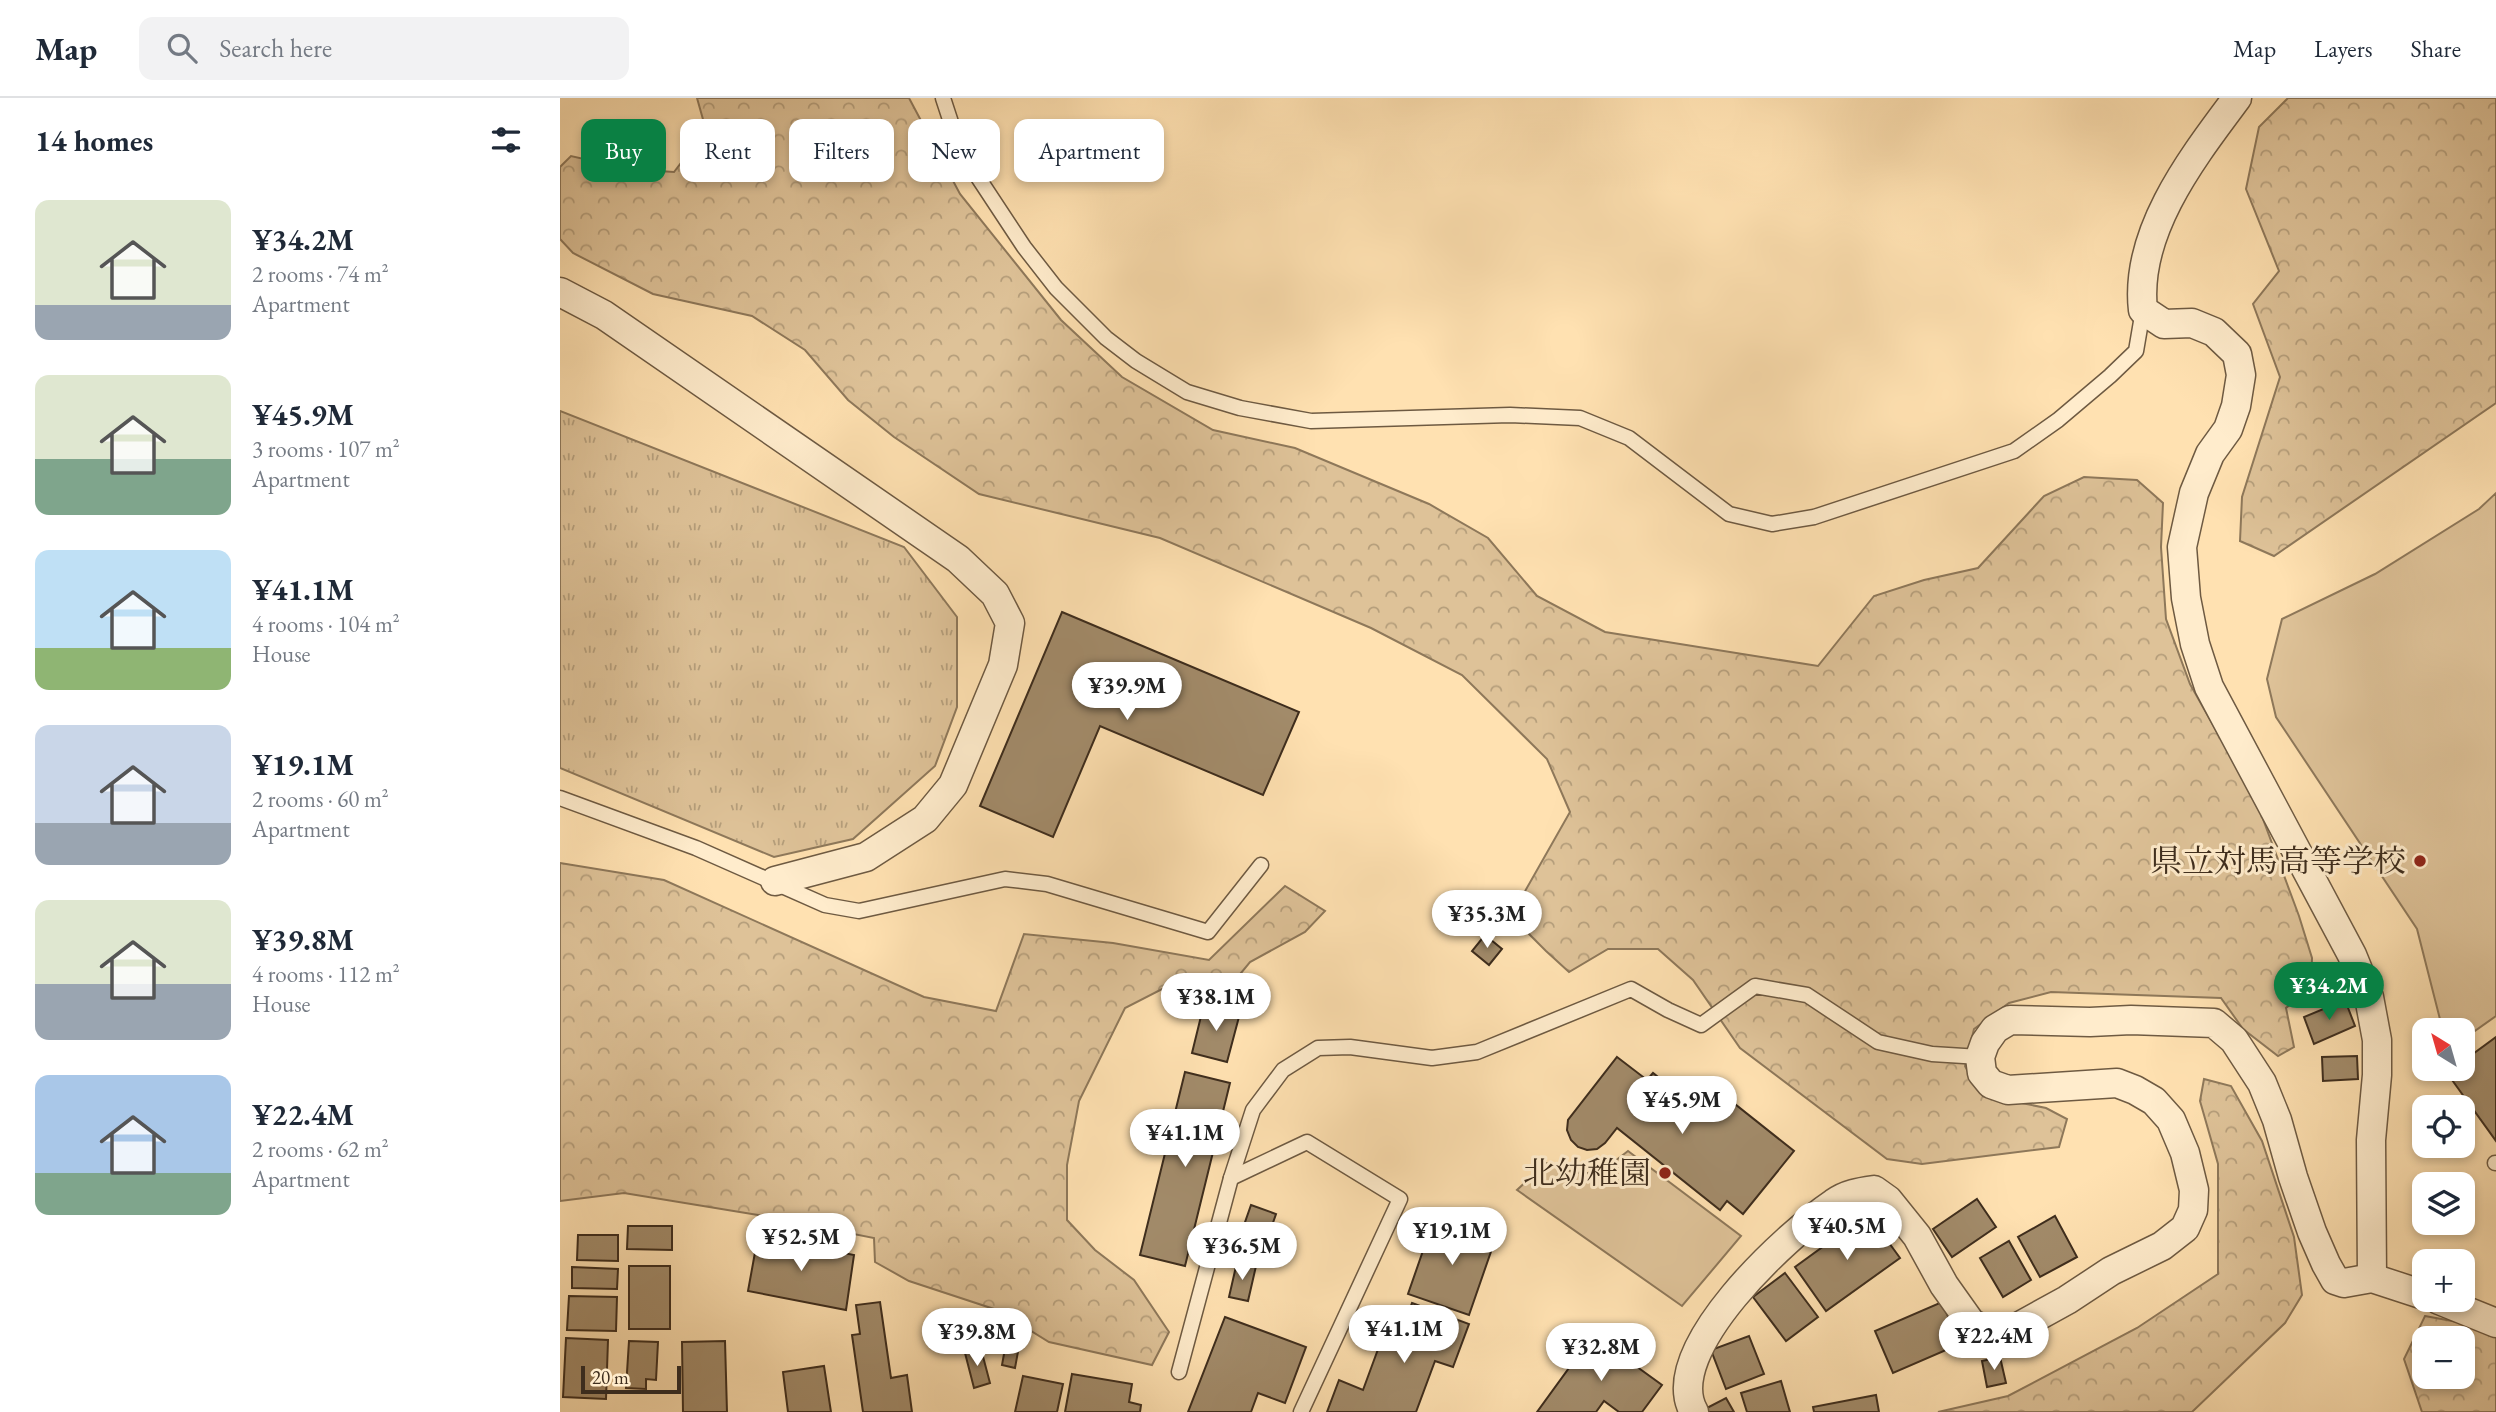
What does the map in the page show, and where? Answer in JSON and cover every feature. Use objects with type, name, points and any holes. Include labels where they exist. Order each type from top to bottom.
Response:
[{"type":"street","points":[[2237,98],[2188,164],[2151,238],[2140,288],[2143,310],[2164,324],[2192,323],[2214,332],[2237,354],[2241,375],[2236,405],[2228,429],[2210,454],[2194,493],[2182,547],[2186,598],[2195,644],[2209,687],[2352,955],[2370,997],[2377,1040],[2371,1140],[2372,1278]]},
{"type":"street","points":[[560,292],[604,315],[958,559],[995,594],[1010,623],[1003,665],[953,785],[925,819],[866,857],[775,881]]},
{"type":"street","points":[[1694,1412],[1686,1394],[1692,1362],[1726,1303],[1755,1270],[1835,1202],[1857,1192],[1874,1190],[1888,1200],[1917,1236],[1944,1285],[1971,1323],[1993,1334],[2009,1332],[2067,1300],[2111,1271],[2162,1246],[2185,1228],[2193,1210],[2194,1190],[2185,1153],[2171,1120],[2154,1101],[2117,1083],[2008,1090],[1992,1084],[1982,1073],[1980,1057],[1985,1043],[1996,1029],[2010,1020],[2214,1023],[2234,1041],[2262,1083],[2277,1120],[2312,1232],[2335,1280],[2344,1283],[2372,1278],[2412,1291]]},
{"type":"street","points":[[2469,1312],[2496,1323]]},
{"type":"lane","points":[[943,98],[960,150],[1024,247],[1056,288],[1106,338],[1136,361],[1187,392],[1240,408],[1311,421],[1510,415],[1580,418],[1629,438],[1729,514],[1772,524],[1814,517],[2014,452],[2058,420],[2136,351],[2143,310]]},
{"type":"lane","points":[[560,798],[696,848],[825,905],[859,911],[1005,879],[1047,884],[1209,932],[1261,865]]},
{"type":"lane","points":[[1179,1372],[1231,1178],[1253,1110],[1283,1070],[1318,1048],[1350,1047],[1432,1058],[1476,1052],[1631,989],[1700,1025],[1755,986],[1807,995],[1878,1042],[1932,1054],[1980,1057]]},
{"type":"lane","points":[[1231,1178],[1307,1142],[1400,1199],[1301,1412]]},
{"type":"green space","points":[[697,98],[909,98],[920,119],[908,119],[908,182],[954,182],[960,194],[1061,320],[1122,377],[1213,430],[1295,448],[1429,504],[1488,538],[1537,596],[1605,632],[1818,666],[1874,596],[1924,580],[1978,568],[2044,496],[2084,477],[2137,480],[2163,503],[2161,547],[2166,619],[2190,684],[2257,803],[2312,958],[2311,988],[2286,1008],[2294,1047],[2278,1056],[2243,1029],[2221,998],[2051,992],[2009,1003],[1974,1029],[1965,1066],[1977,1088],[2007,1100],[2046,1108],[2067,1119],[2059,1147],[1922,1164],[1887,1159],[1740,1048],[1693,980],[1658,949],[1608,949],[1569,972],[1511,916],[1570,812],[1547,759],[1462,675],[1371,628],[1160,538],[979,494],[894,437],[848,400],[805,350],[752,316],[653,294],[573,253],[560,239],[560,167],[571,156],[581,158],[581,182],[666,182],[666,171],[674,172],[680,164],[680,182],[775,182],[775,119],[703,119]]},
{"type":"green space","points":[[2288,98],[2496,98],[2496,403],[2274,556],[2240,541],[2242,497],[2280,377],[2253,304],[2279,271],[2246,189],[2259,127]]},
{"type":"green space","points":[[560,411],[904,547],[957,617],[957,707],[935,766],[853,839],[774,857],[560,768]]},
{"type":"green space","name":"県立対馬高等学校","points":[[2496,493],[2496,1016],[2475,1031],[2475,1018],[2440,1018],[2417,929],[2276,717],[2267,679],[2282,619],[2375,574],[2479,509]]},
{"type":"green space","points":[[560,863],[664,880],[924,997],[996,1011],[1024,934],[1113,943],[1209,960],[1285,886],[1325,911],[1305,932],[1250,962],[1232,984],[1166,987],[1125,1008],[1079,1101],[1067,1165],[1067,1220],[1095,1250],[1134,1280],[1169,1332],[1152,1365],[1049,1342],[997,1310],[909,1281],[875,1262],[874,1238],[624,1193],[560,1201]]},
{"type":"green space","points":[[2204,1079],[2231,1086],[2262,1141],[2294,1237],[2302,1295],[2285,1323],[2192,1412],[1938,1412],[2008,1396],[2137,1328],[2218,1274],[2218,1164],[2200,1101]]},
{"type":"green space","points":[[1628,1151],[1741,1236],[1682,1306],[1517,1190],[1546,1163],[1571,1171],[1590,1173],[1607,1166]]},
{"type":"green space","points":[[2425,1316],[2470,1326],[2420,1326]]},
{"type":"green space","points":[[2475,1328],[2496,1337],[2496,1412],[2422,1412],[2414,1389],[2475,1389]]},
{"type":"green space","points":[[2412,1343],[2412,1383],[2404,1359]]},
{"type":"building","points":[[1062,612],[1299,712],[1263,795],[1100,726],[1053,837],[980,806]]},
{"type":"building","points":[[1485,935],[1502,949],[1489,965],[1472,951]]},
{"type":"building","points":[[2345,1000],[2355,1026],[2314,1044],[2304,1017]]},
{"type":"building","points":[[1204,1004],[1240,1013],[1227,1062],[1192,1053]]},
{"type":"building","points":[[2496,1037],[2496,1141],[2475,1112],[2475,1095],[2463,1095],[2453,1082],[2475,1081],[2475,1052]]},
{"type":"building","points":[[2357,1056],[2358,1079],[2323,1081],[2322,1057]]},
{"type":"building","points":[[1617,1057],[1647,1080],[1653,1073],[1709,1118],[1726,1097],[1794,1151],[1743,1214],[1727,1201],[1720,1210],[1617,1128],[1597,1149],[1578,1147],[1571,1140],[1567,1130],[1568,1120]]},
{"type":"building","points":[[1185,1072],[1230,1083],[1185,1266],[1140,1255]]},
{"type":"building","points":[[1977,1199],[1996,1227],[1952,1257],[1933,1229]]},
{"type":"building","points":[[1251,1205],[1276,1214],[1261,1257],[1236,1248]]},
{"type":"building","points":[[1868,1214],[1900,1258],[1826,1311],[1795,1267]]},
{"type":"building","points":[[2055,1216],[2077,1257],[2040,1277],[2018,1237]]},
{"type":"building","points":[[1434,1219],[1495,1240],[1469,1315],[1408,1294]]},
{"type":"building","points":[[628,1226],[672,1226],[672,1250],[627,1249]]},
{"type":"building","points":[[578,1235],[618,1235],[618,1261],[577,1260]]},
{"type":"building","points":[[758,1236],[854,1255],[846,1310],[748,1291]]},
{"type":"building","points":[[2009,1241],[2031,1280],[2003,1297],[1980,1258]]},
{"type":"building","points":[[1237,1262],[1256,1266],[1248,1301],[1229,1297]]},
{"type":"building","points":[[629,1266],[670,1266],[670,1329],[629,1329]]},
{"type":"building","points":[[572,1267],[618,1269],[617,1289],[572,1288]]},
{"type":"building","points":[[1785,1273],[1818,1317],[1786,1341],[1753,1297]]},
{"type":"building","points":[[569,1296],[617,1297],[616,1331],[567,1330]]},
{"type":"building","points":[[880,1302],[891,1378],[907,1375],[912,1412],[863,1412],[852,1335],[860,1334],[856,1305]]},
{"type":"building","points":[[1942,1302],[1960,1344],[1893,1373],[1875,1331]]},
{"type":"building","points":[[1412,1303],[1469,1324],[1453,1367],[1435,1361],[1416,1412],[1327,1412],[1339,1380],[1363,1390],[1384,1333],[1399,1338]]},
{"type":"building","points":[[1225,1317],[1306,1347],[1285,1403],[1258,1393],[1251,1412],[1188,1412]]},
{"type":"building","points":[[1593,1335],[1662,1385],[1642,1412],[1619,1412],[1604,1401],[1596,1412],[1537,1412]]},
{"type":"building","points":[[1749,1336],[1764,1374],[1726,1389],[1711,1350]]},
{"type":"building","points":[[566,1338],[608,1340],[606,1399],[563,1397]]},
{"type":"building","points":[[629,1341],[658,1342],[656,1380],[646,1379],[646,1389],[626,1388]]},
{"type":"building","points":[[725,1341],[727,1412],[683,1412],[682,1342]]},
{"type":"building","points":[[1006,1343],[1019,1346],[1015,1368],[1002,1365]]},
{"type":"building","points":[[981,1349],[990,1383],[974,1388],[965,1353]]},
{"type":"building","points":[[2000,1357],[2006,1383],[1987,1387],[1982,1361]]},
{"type":"building","points":[[824,1366],[831,1412],[788,1412],[783,1372]]},
{"type":"building","points":[[1072,1374],[1132,1384],[1129,1402],[1141,1405],[1140,1412],[1065,1412]]},
{"type":"building","points":[[1023,1376],[1063,1384],[1057,1412],[1015,1412]]},
{"type":"building","points":[[1781,1381],[1790,1412],[1747,1412],[1741,1393]]},
{"type":"building","points":[[1876,1395],[1879,1412],[1814,1412],[1813,1407]]},
{"type":"building","points":[[1726,1398],[1734,1412],[1704,1412],[1703,1410]]},
{"type":"place","name":"県立対馬高等学校","points":[[2420,861]]},
{"type":"place","name":"北幼稚園","points":[[1665,1173]]}]
